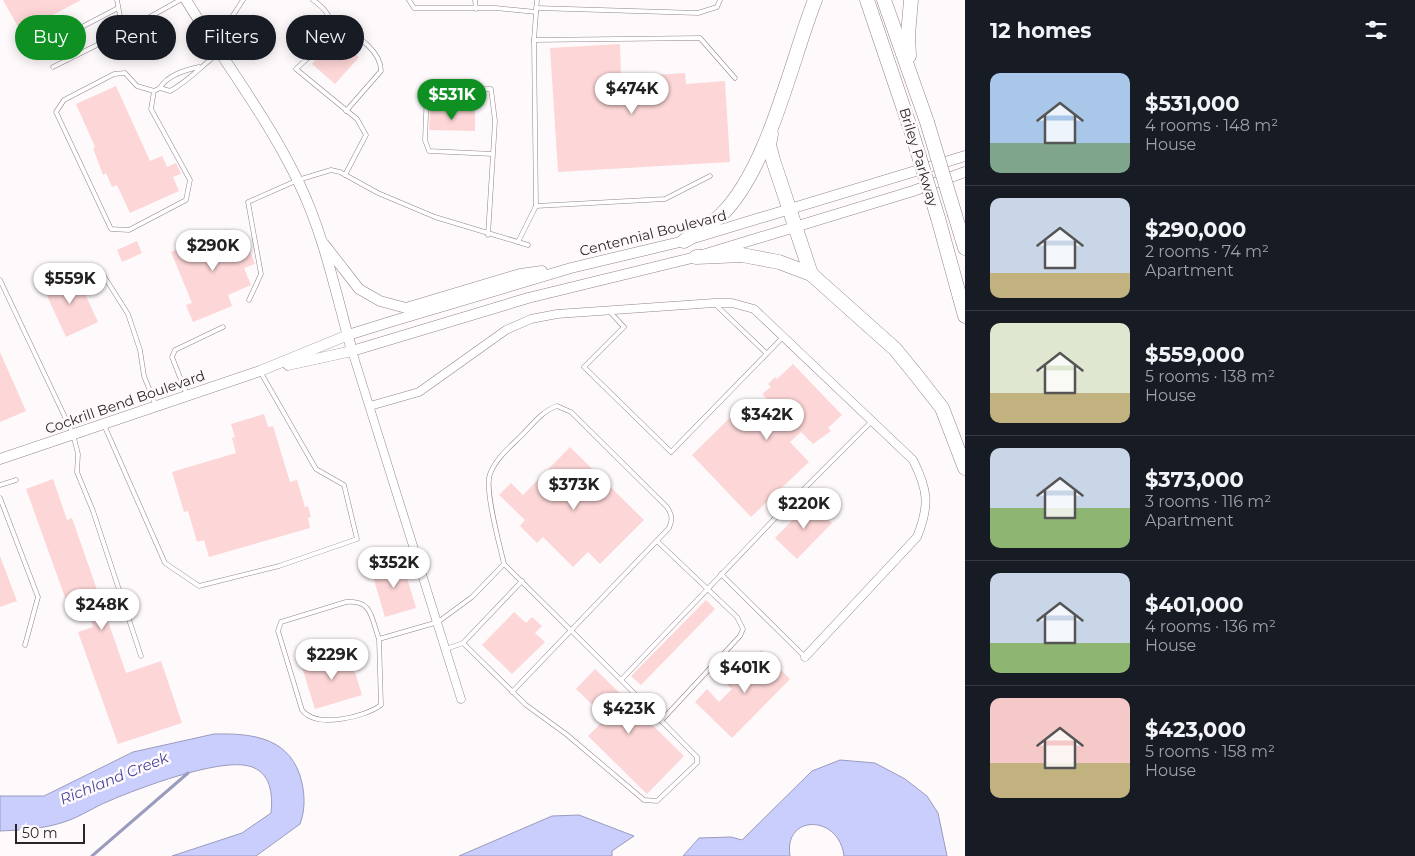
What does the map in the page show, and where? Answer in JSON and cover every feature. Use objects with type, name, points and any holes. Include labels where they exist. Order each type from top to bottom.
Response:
[{"type":"highway","points":[[684,241],[706,228],[723,214],[738,194],[772,126],[815,0]]},
{"type":"highway","name":"Briley Parkway","points":[[867,0],[910,127],[965,316]]},
{"type":"highway","name":"Briley Parkway","points":[[884,0],[910,69],[965,248]]},
{"type":"highway","points":[[910,69],[908,35],[911,0]]},
{"type":"highway","points":[[772,126],[769,145],[811,274]]},
{"type":"highway","points":[[696,257],[742,255],[778,262],[811,274],[895,349],[917,376],[942,408],[965,468]]},
{"type":"main road","points":[[186,0],[195,15]]},
{"type":"main road","points":[[224,60],[253,101],[298,180],[320,238],[352,351]]},
{"type":"main road","name":"Centennial Boulevard","points":[[260,371],[348,335],[571,268],[684,241],[965,156]]},
{"type":"main road","points":[[260,371],[352,351],[528,298],[696,257],[913,191],[965,172]]},
{"type":"main road","points":[[320,238],[350,280],[359,289],[380,302],[406,308],[520,274],[571,268]]},
{"type":"main road","name":"Cockrill Bend Boulevard","points":[[0,459],[260,371]]},
{"type":"street","points":[[370,406],[403,398],[429,386],[506,330],[518,324],[557,314],[714,303],[732,303],[754,309],[913,460],[925,483],[926,516],[917,537],[805,657]]},
{"type":"street","points":[[352,351],[461,699]]},
{"type":"lane","points":[[116,0],[119,15]]},
{"type":"lane","points":[[153,15],[180,0]]},
{"type":"lane","points":[[235,15],[243,0]]},
{"type":"lane","points":[[313,0],[326,9],[329,15]]},
{"type":"lane","points":[[409,0],[414,8],[698,13],[718,7],[720,0]]},
{"type":"lane","points":[[475,0],[476,9]]},
{"type":"lane","points":[[518,242],[536,206],[534,40],[537,0]]},
{"type":"lane","points":[[86,25],[118,8]]},
{"type":"lane","points":[[534,40],[700,38],[734,78]]},
{"type":"lane","points":[[346,111],[378,75],[380,65],[373,51],[364,44]]},
{"type":"lane","points":[[53,68],[67,60]]},
{"type":"lane","points":[[160,88],[170,91],[190,79],[206,60]]},
{"type":"lane","points":[[305,60],[296,68],[346,111],[357,118],[366,135],[345,175]]},
{"type":"lane","points":[[154,91],[151,109],[190,180],[186,200],[129,230],[111,229],[56,112],[64,100],[114,74],[125,73],[137,86],[154,91],[160,88],[164,81],[185,70],[199,67]]},
{"type":"lane","points":[[488,235],[494,154],[495,121],[491,89],[427,90],[425,140],[429,151],[494,154]]},
{"type":"lane","points":[[249,300],[261,274],[248,202],[322,171],[331,170],[345,175],[378,193],[434,217],[488,235],[528,245]]},
{"type":"lane","points":[[536,206],[664,199],[710,176]]},
{"type":"lane","points":[[102,273],[128,314],[140,350],[144,376],[156,406]]},
{"type":"lane","points":[[0,280],[73,434],[78,454],[77,472],[93,511],[141,656]]},
{"type":"lane","points":[[714,303],[766,353]]},
{"type":"lane","points":[[609,310],[624,328],[584,367],[671,452],[784,336]]},
{"type":"lane","points":[[187,395],[172,357],[175,350],[222,327]]},
{"type":"lane","points":[[104,424],[165,563],[199,586],[278,566],[357,539],[344,485],[316,469],[260,371]]},
{"type":"lane","points":[[463,643],[512,692],[644,800],[657,801],[697,763],[697,757],[571,632],[522,581],[504,564],[489,490],[489,476],[506,451],[546,411],[557,406],[571,412],[667,507],[672,520],[669,528],[657,541],[571,632],[512,692]]},
{"type":"lane","points":[[620,680],[721,574],[872,421]]},
{"type":"lane","points":[[0,484],[16,480]]},
{"type":"lane","points":[[0,498],[38,597],[25,645]]},
{"type":"lane","points":[[657,541],[737,617],[743,628],[740,636],[661,721]]},
{"type":"lane","points":[[379,639],[438,622],[472,597],[504,564]]},
{"type":"lane","points":[[721,574],[805,657]]},
{"type":"lane","points":[[446,649],[463,643],[522,581]]},
{"type":"lane","points":[[357,601],[364,603],[368,607],[379,639],[381,705],[375,710],[333,720],[319,721],[306,715],[302,710],[278,631],[281,622],[346,602],[357,601]]},
{"type":"water","name":"Richland Creek","points":[[214,734],[243,735],[269,741],[280,747],[290,756],[297,768],[302,783],[304,799],[304,809],[300,824],[256,856],[172,856],[242,833],[271,813],[271,791],[266,778],[262,773],[249,766],[219,766],[199,770],[122,795],[76,817],[56,824],[32,829],[0,831],[0,796],[44,796],[133,752]]},
{"type":"water","points":[[840,760],[875,763],[905,779],[927,796],[938,813],[947,856],[844,856],[840,842],[832,832],[823,826],[812,824],[803,826],[795,832],[790,842],[790,856],[683,856],[699,838],[731,837],[742,840],[812,771]]},
{"type":"water","points":[[579,815],[634,836],[612,851],[612,856],[459,856],[552,816]]},
{"type":"building","points":[[3,0],[81,0],[53,15],[15,15],[15,21]]},
{"type":"building","points":[[620,44],[621,77],[685,73],[686,84],[725,81],[730,162],[558,172],[550,48]]},
{"type":"building","points":[[316,60],[356,60],[335,84],[312,64]]},
{"type":"building","points":[[116,86],[150,161],[162,156],[167,167],[176,163],[181,174],[173,177],[179,191],[130,213],[117,185],[112,187],[106,173],[103,175],[93,148],[95,147],[76,104]]},
{"type":"building","points":[[430,110],[475,111],[475,131],[429,130]]},
{"type":"building","points":[[227,229],[233,244],[245,238],[255,264],[244,268],[251,285],[228,295],[232,306],[193,322],[186,305],[192,303],[171,252]]},
{"type":"building","points":[[137,241],[142,253],[122,262],[117,250]]},
{"type":"building","points":[[75,272],[98,322],[66,337],[43,287]]},
{"type":"building","points":[[0,352],[26,411],[0,422]]},
{"type":"building","points":[[793,364],[842,415],[828,428],[831,431],[813,444],[801,432],[790,442],[809,462],[751,517],[692,455],[747,401],[764,419],[775,408],[762,394],[771,387],[768,384],[775,377],[777,379]]},
{"type":"building","points":[[264,414],[268,427],[273,426],[290,482],[297,480],[305,507],[308,506],[311,517],[308,518],[310,528],[209,557],[204,540],[197,542],[188,511],[184,512],[172,472],[236,453],[232,438],[235,437],[231,424]]},
{"type":"building","points":[[570,447],[644,520],[600,564],[588,552],[573,567],[543,537],[537,543],[520,526],[525,520],[499,495],[511,483],[523,495]]},
{"type":"building","points":[[53,479],[67,520],[72,518],[126,673],[161,661],[182,723],[118,744],[78,632],[93,627],[87,608],[71,614],[26,489]]},
{"type":"building","points":[[810,502],[832,523],[797,559],[775,538]]},
{"type":"building","points":[[0,556],[17,601],[0,607]]},
{"type":"building","points":[[402,561],[416,608],[385,617],[371,570]]},
{"type":"building","points":[[706,600],[715,609],[641,685],[631,676]]},
{"type":"building","points":[[514,612],[526,623],[532,617],[542,626],[535,633],[545,642],[512,674],[482,645]]},
{"type":"building","points":[[761,650],[790,679],[732,738],[695,702],[707,689],[719,702],[732,689],[727,685]]},
{"type":"building","points":[[349,653],[362,695],[315,709],[302,667]]},
{"type":"building","points":[[595,669],[684,756],[647,794],[588,736],[606,718],[576,689]]},
{"type":"waterway","points":[[92,856],[188,773]]}]
